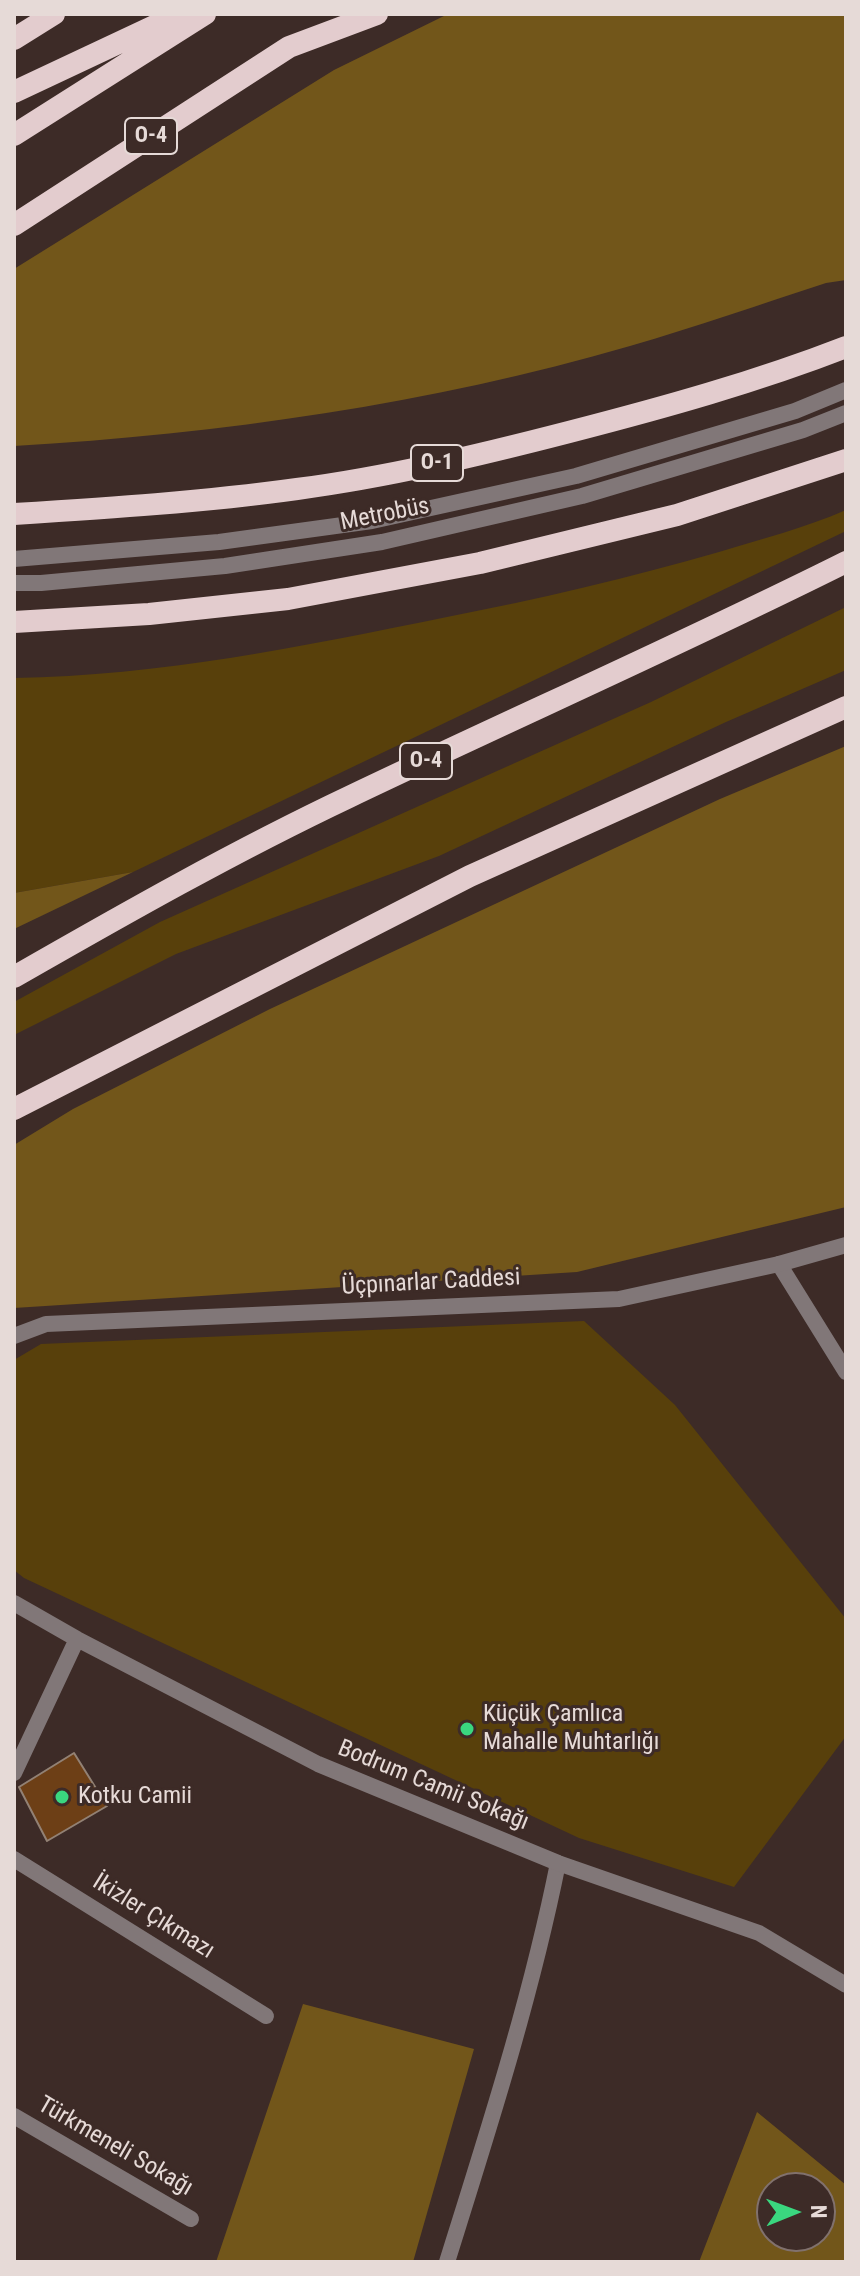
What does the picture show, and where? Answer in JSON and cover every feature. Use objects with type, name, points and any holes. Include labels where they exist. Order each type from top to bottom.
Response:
[{"type":"highway","points":[[14,39],[54,14]]},
{"type":"highway","points":[[14,92],[180,14]]},
{"type":"highway","points":[[14,135],[205,14]]},
{"type":"highway","name":"O-4","points":[[14,225],[289,47],[377,14]]},
{"type":"highway","name":"O-1","points":[[14,514],[150,505],[300,489],[479,456],[643,413],[846,347]]},
{"type":"highway","points":[[14,622],[149,614],[288,599],[480,563],[677,515],[846,460]]},
{"type":"highway","name":"O-4","points":[[14,977],[126,913],[346,798],[846,562]]},
{"type":"highway","points":[[14,1109],[470,876],[846,707]]},
{"type":"street","name":"Metrobüs","points":[[14,559],[219,542],[372,521],[576,476],[795,411],[846,390]]},
{"type":"street","name":"Metrobüs","points":[[14,583],[225,566],[382,542],[582,496],[803,430],[846,413]]},
{"type":"street","name":"Üçpınarlar Caddesi","points":[[14,1336],[46,1324],[619,1299],[779,1264],[846,1245]]},
{"type":"street","points":[[779,1264],[846,1372]]},
{"type":"street","name":"Bodrum Camii Sokağı","points":[[14,1603],[318,1764],[558,1863],[759,1933],[846,1985]]},
{"type":"street","points":[[14,1773],[77,1639]]},
{"type":"street","name":"İkizler Çıkmazı","points":[[14,1859],[266,2016]]},
{"type":"street","points":[[447,2262],[488,2133],[558,1863]]},
{"type":"street","name":"Türkmeneli Sokağı","points":[[14,2116],[191,2219]]},
{"type":"shaded area","points":[[448,14],[846,14],[846,280],[826,283],[655,339],[555,366],[402,400],[247,424],[14,446],[14,269],[334,70]]},
{"type":"shaded area","points":[[846,510],[846,531],[133,872],[14,893],[14,678],[123,672],[232,658],[394,628],[651,571],[783,533]]},
{"type":"shaded area","points":[[846,607],[846,670],[726,722],[439,856],[176,954],[14,1035],[14,1002],[160,922],[651,702]]},
{"type":"shaded area","points":[[846,746],[846,1207],[577,1272],[14,1308],[14,1145],[73,1109],[270,1009],[720,799]]},
{"type":"shaded area","points":[[133,872],[14,929],[14,893]]},
{"type":"shaded area","points":[[584,1321],[675,1405],[846,1619],[846,1736],[734,1887],[579,1838],[24,1578],[14,1570],[14,1360],[41,1344]]},
{"type":"shaded area","points":[[303,2004],[474,2049],[413,2262],[216,2262]]},
{"type":"shaded area","points":[[757,2112],[830,2172],[756,2172],[756,2252],[836,2252],[836,2177],[846,2185],[846,2262],[699,2262]]},
{"type":"building","name":"Kotku Camii","points":[[74,1753],[107,1806],[47,1841],[19,1787]]},
{"type":"place","name":"Küçük Çamlıca Mahalle Muhtarlığı","points":[[467,1729]]},
{"type":"place","name":"Kotku Camii","points":[[62,1797]]}]
